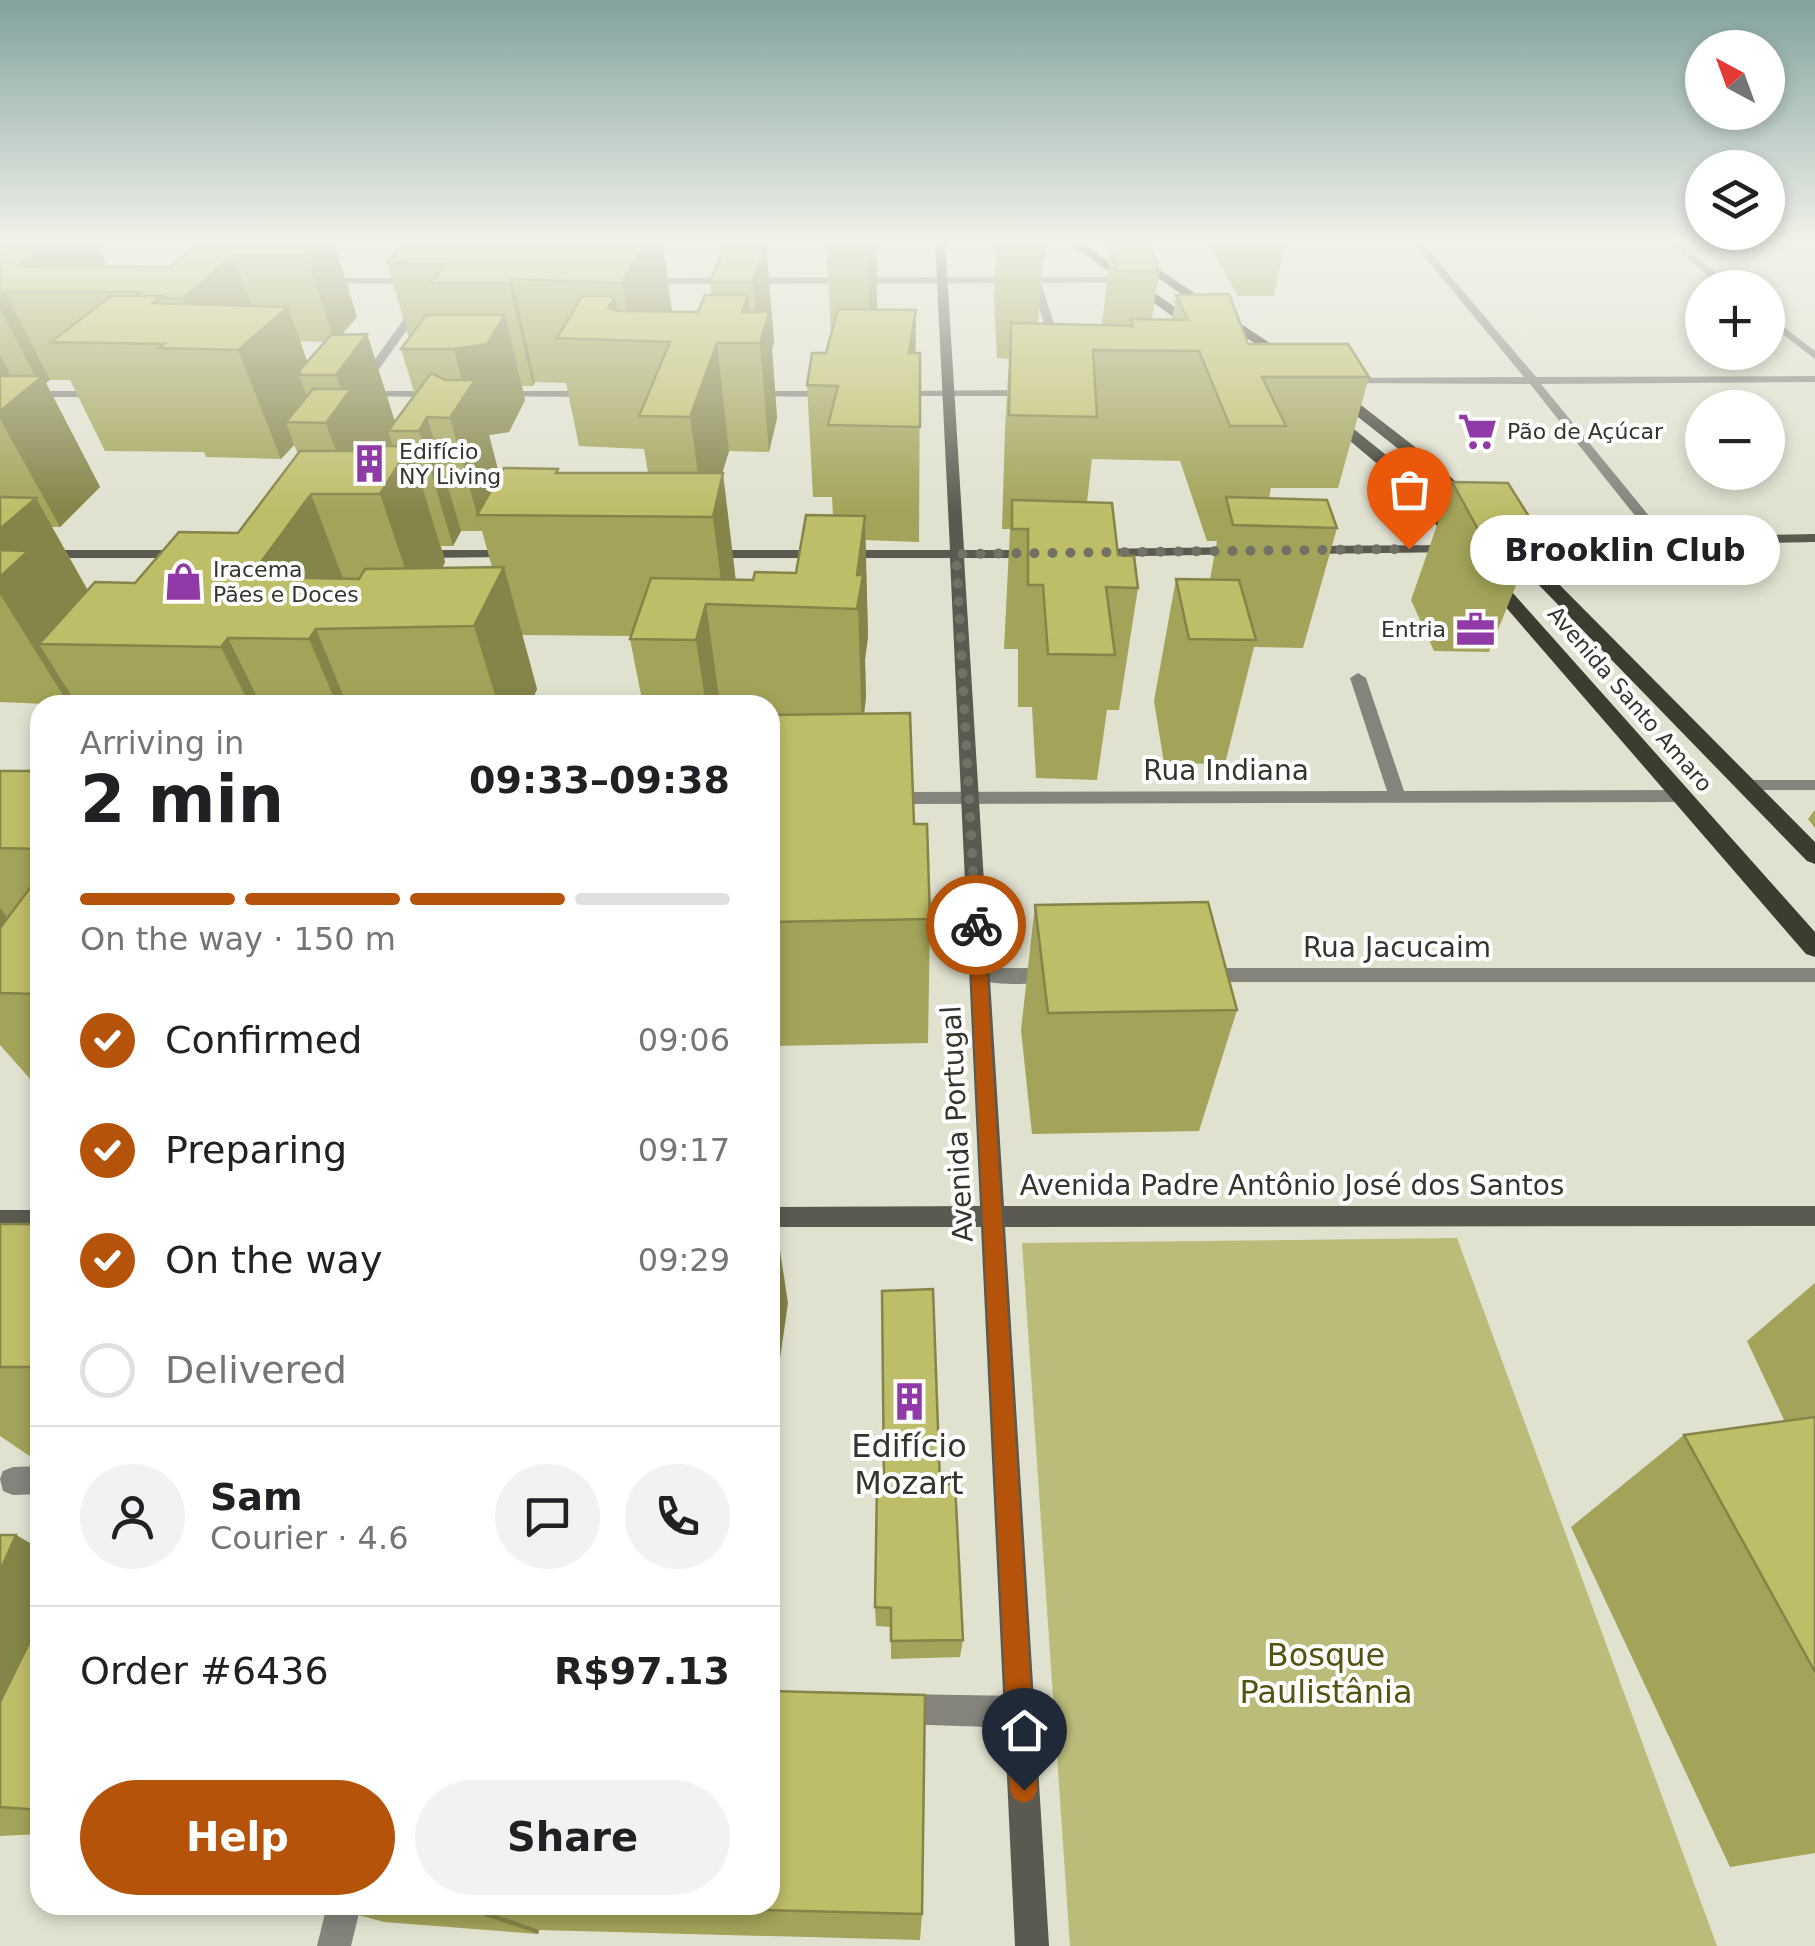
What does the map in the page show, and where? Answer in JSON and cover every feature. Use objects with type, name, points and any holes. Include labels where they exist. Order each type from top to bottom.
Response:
[{"type":"main road","points":[[1200,330],[1218,342]]},
{"type":"main road","points":[[1242,330],[1401,442],[1482,516]]},
{"type":"main road","name":"Avenida Santo Amaro","points":[[1310,402],[1491,540],[1815,856]]},
{"type":"main road","name":"Avenida Santo Amaro","points":[[1491,540],[1682,796],[1815,948]]},
{"type":"street","points":[[400,330],[348,398],[458,394]]},
{"type":"street","name":"Avenida Portugal","points":[[945,330],[1032,1946]]},
{"type":"street","points":[[1489,330],[1661,538]]},
{"type":"street","points":[[1785,332],[1815,356]]},
{"type":"street","points":[[1318,380],[1815,379]]},
{"type":"street","points":[[870,394],[1044,393]]},
{"type":"street","points":[[0,394],[115,394]]},
{"type":"street","points":[[478,394],[615,394]]},
{"type":"street","points":[[732,394],[850,394]]},
{"type":"street","points":[[1283,551],[1491,540],[1815,538]]},
{"type":"street","points":[[1074,553],[1264,551]]},
{"type":"street","points":[[697,554],[1054,553]]},
{"type":"street","points":[[0,554],[198,554]]},
{"type":"street","points":[[408,554],[522,554]]},
{"type":"street","points":[[1358,678],[1398,798]]},
{"type":"street","points":[[1747,786],[1815,785]]},
{"type":"street","name":"Rua Indiana","points":[[870,798],[1682,796]]},
{"type":"street","points":[[979,975],[1079,975]]},
{"type":"street","name":"Rua Jacucaim","points":[[1178,975],[1815,975]]},
{"type":"street","name":"Avenida Padre Antônio José dos Santos","points":[[780,1217],[1815,1216]]},
{"type":"street","points":[[0,1220],[30,1220]]},
{"type":"street","points":[[864,1709],[1019,1712]]},
{"type":"street","points":[[334,1946],[342,1915]]},
{"type":"green space","name":"Bosque Paulistânia","points":[[1457,1238],[1717,1946],[1070,1946],[1022,1243]]},
{"type":"building","points":[[67,330],[261,330],[238,350],[51,342]]},
{"type":"building","points":[[415,330],[496,330],[487,344],[454,349],[401,349]]},
{"type":"building","points":[[562,330],[764,330],[760,343],[717,343],[690,417],[639,416],[670,342],[557,338]]},
{"type":"building","points":[[832,330],[913,330],[909,353],[920,353],[920,427],[828,425],[838,386],[807,385],[812,353],[826,353]]},
{"type":"building","points":[[1011,330],[1243,330],[1248,344],[1348,344],[1369,377],[1262,377],[1286,426],[1230,426],[1199,351],[1093,350],[1097,417],[1009,415]]},
{"type":"building","points":[[367,334],[336,375],[299,375],[331,335]]},
{"type":"building","points":[[431,373],[445,380],[475,380],[450,418],[427,417],[419,431],[388,431]]},
{"type":"building","points":[[0,376],[43,376],[0,411]]},
{"type":"building","points":[[313,389],[351,389],[326,423],[286,422]]},
{"type":"building","points":[[377,446],[410,446],[380,494],[311,494],[250,577],[359,579],[365,569],[504,567],[474,626],[316,629],[309,639],[228,638],[221,647],[39,644],[95,582],[135,583],[179,532],[238,533],[300,451],[374,451]]},
{"type":"building","points":[[504,468],[558,469],[556,473],[723,473],[713,517],[477,515]]},
{"type":"building","points":[[1452,482],[1508,483],[1538,531],[1479,531]]},
{"type":"building","points":[[0,497],[36,498],[0,529]]},
{"type":"building","points":[[1226,497],[1327,500],[1337,528],[1233,525]]},
{"type":"building","points":[[1012,500],[1112,503],[1118,555],[1134,556],[1138,588],[1106,587],[1115,655],[1048,654],[1043,585],[1028,585],[1028,529],[1012,529]]},
{"type":"building","points":[[806,515],[865,516],[857,575],[863,575],[857,609],[706,604],[696,640],[630,639],[651,578],[753,580],[755,572],[796,573]]},
{"type":"building","points":[[0,550],[28,551],[0,577]]},
{"type":"building","points":[[1176,579],[1239,580],[1256,640],[1189,639]]},
{"type":"building","points":[[910,713],[914,824],[927,824],[930,919],[780,922],[780,715]]},
{"type":"building","points":[[0,771],[30,771],[30,849],[0,848]]},
{"type":"building","points":[[30,888],[30,994],[0,993],[0,928]]},
{"type":"building","points":[[1208,902],[1237,1010],[1048,1013],[1035,905]]},
{"type":"building","points":[[0,1224],[30,1224],[30,1367],[0,1367]]},
{"type":"building","points":[[933,1289],[940,1484],[955,1484],[963,1640],[891,1641],[891,1608],[875,1607],[877,1484],[884,1484],[882,1291]]},
{"type":"building","points":[[1815,1417],[1815,1672],[1684,1435]]},
{"type":"building","points":[[0,1535],[16,1535],[0,1571]]},
{"type":"building","points":[[30,1641],[30,1809],[0,1807],[0,1702]]},
{"type":"building","points":[[780,1691],[925,1695],[922,1914],[780,1910]]},
{"type":"way so far","points":[[976,925],[956,554],[1409,549]]},
{"type":"place","name":"Pão de Açúcar","points":[[1477,431]]},
{"type":"place","name":"Edifício NY Living","points":[[369,464]]},
{"type":"place","name":"Brooklin Club","points":[[1409,549]]},
{"type":"place","name":"Iracema Pães e Doces","points":[[183,582]]},
{"type":"place","name":"Entria","points":[[1476,629]]},
{"type":"place","name":"Edifício Mozart","points":[[909,1401]]},
{"type":"route","points":[[976,925],[1024,1790]]}]
